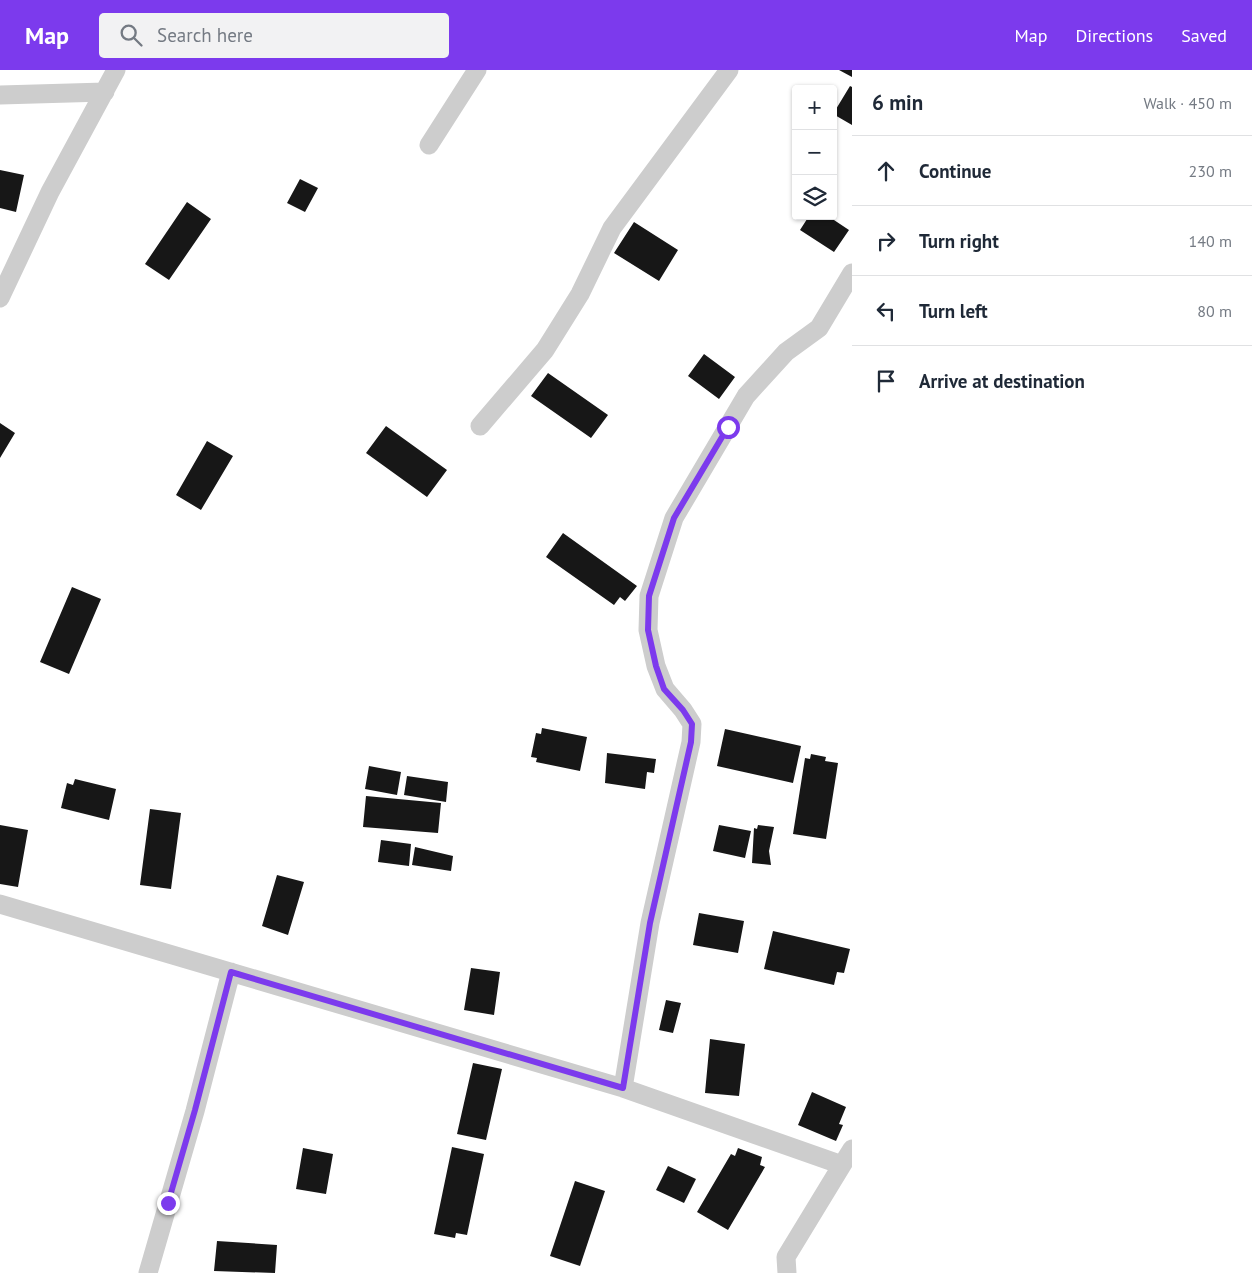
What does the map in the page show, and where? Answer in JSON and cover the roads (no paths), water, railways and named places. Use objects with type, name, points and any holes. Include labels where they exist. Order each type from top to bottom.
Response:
[{"type":"street","points":[[0,298],[50,192],[116,70]]},
{"type":"street","points":[[429,145],[477,70]]},
{"type":"street","points":[[480,426],[545,350],[580,294],[612,228],[729,70]]},
{"type":"street","points":[[0,95],[105,92]]},
{"type":"street","points":[[623,1088],[650,923],[692,724],[683,710],[664,689],[656,666],[648,630],[649,596],[674,518],[746,396],[786,352],[819,328],[852,273]]},
{"type":"street","points":[[0,904],[623,1088],[842,1165]]},
{"type":"street","points":[[148,1273],[195,1110],[231,972]]},
{"type":"street","points":[[787,1273],[786,1257],[852,1149]]}]
